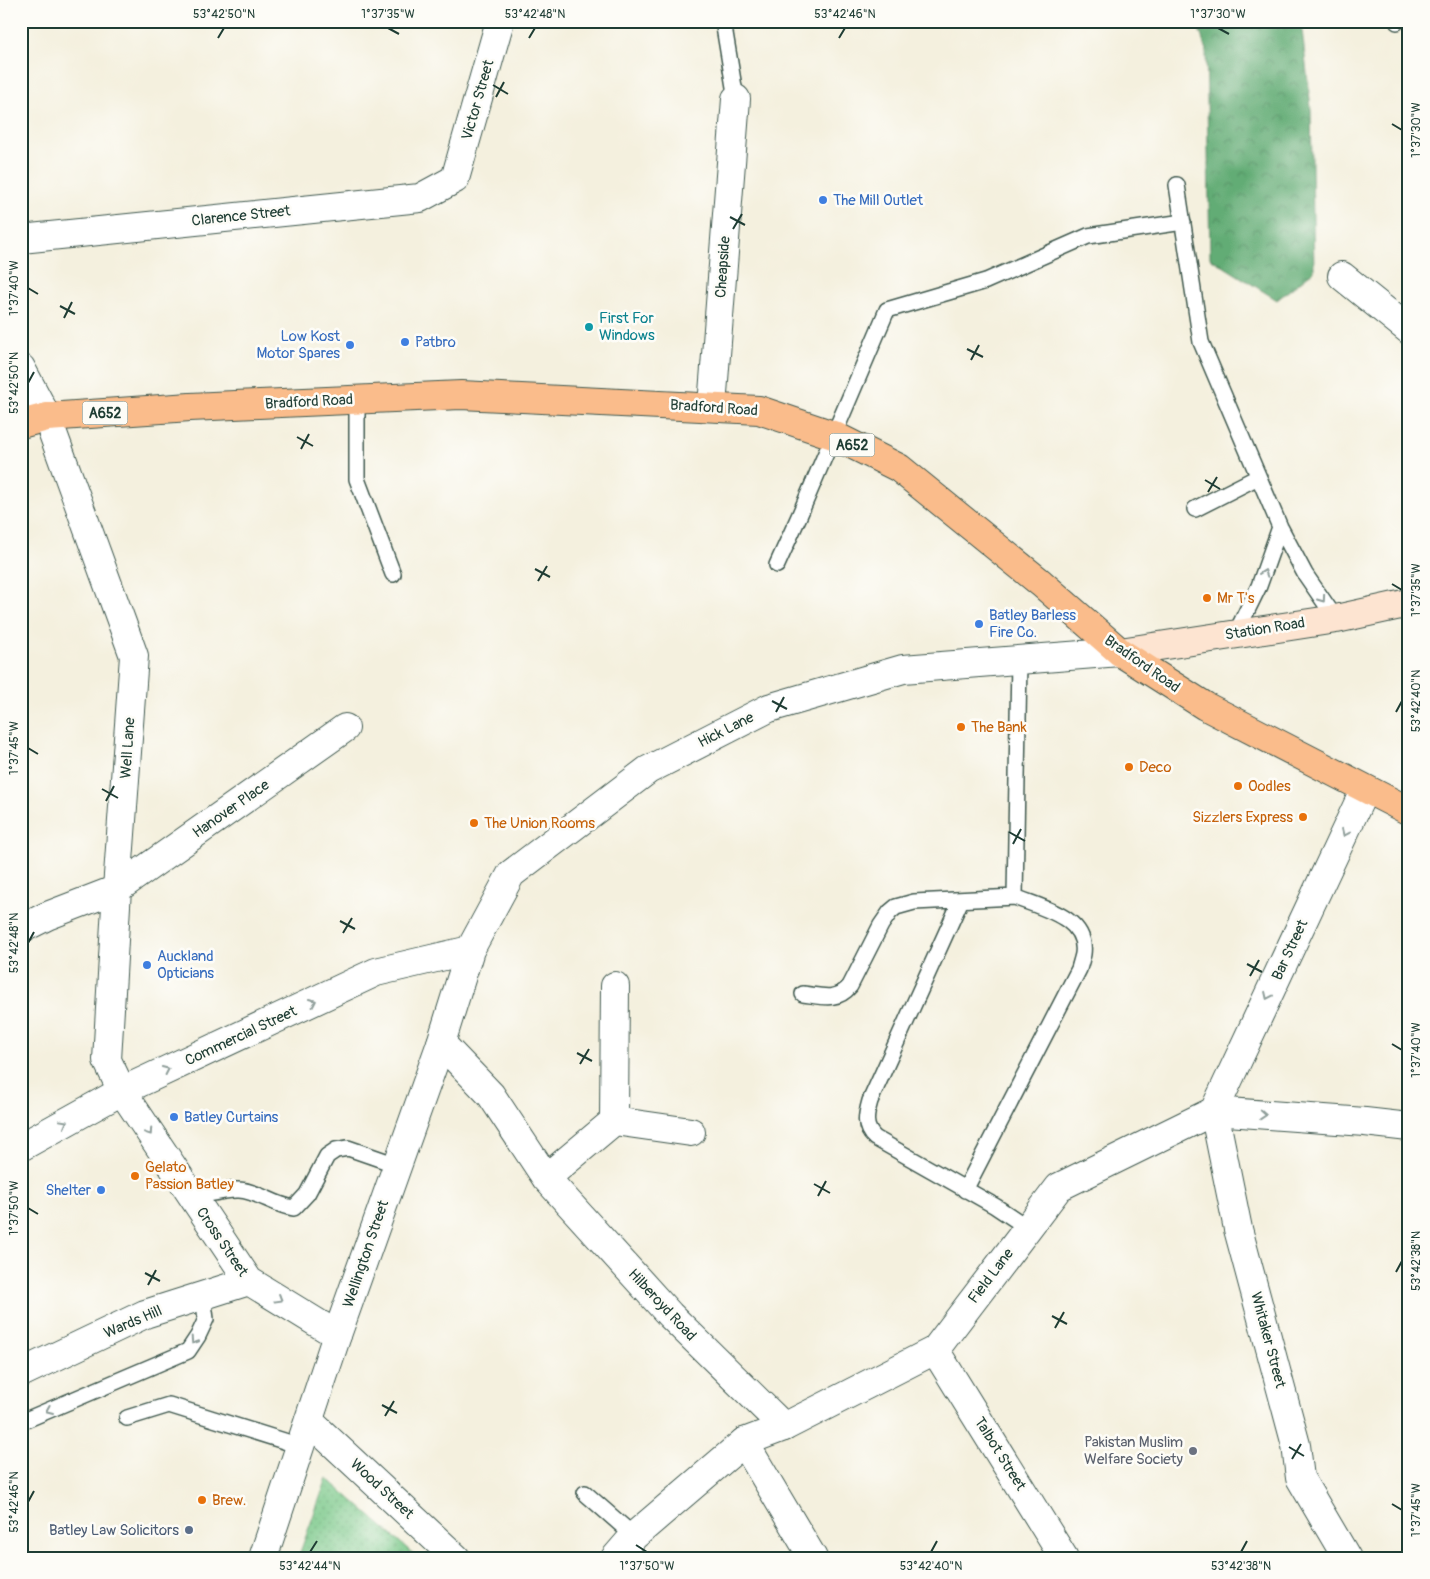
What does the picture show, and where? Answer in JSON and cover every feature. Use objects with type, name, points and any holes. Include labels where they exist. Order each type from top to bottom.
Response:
[{"type":"main road","name":"Bradford Road","points":[[34,420],[190,407],[461,395],[712,406],[759,410],[833,435],[899,468],[1041,583],[1120,652],[1205,706],[1409,810]]},
{"type":"main road","name":"Station Road","points":[[1120,652],[1336,618],[1409,603]]},
{"type":"street","name":"Victor Street","points":[[455,179],[500,21]]},
{"type":"street","name":"Cheapside","points":[[712,406],[736,99]]},
{"type":"street","name":"Clarence Street","points":[[21,238],[420,198],[455,179]]},
{"type":"street","points":[[1342,276],[1409,330]]},
{"type":"street","name":"Well Lane","points":[[21,368],[34,420],[134,656],[107,1060],[122,1091]]},
{"type":"street","name":"Hick Lane","points":[[470,950],[511,874],[648,770],[768,708],[903,669],[1120,652]]},
{"type":"street","name":"Hanover Place","points":[[21,928],[117,889],[345,728]]},
{"type":"street","name":"Bar Street","points":[[1214,1111],[1366,789]]},
{"type":"street","name":"Wellington Street","points":[[263,1558],[338,1335],[441,1043],[470,950]]},
{"type":"street","name":"Commercial Street","points":[[21,1147],[122,1091],[376,972],[470,950]]},
{"type":"street","points":[[614,1121],[615,986]]},
{"type":"street","name":"Hilberoyd Road","points":[[441,1043],[491,1095],[546,1178],[670,1316],[784,1427]]},
{"type":"street","name":"Cross Street","points":[[122,1091],[249,1282],[338,1335]]},
{"type":"street","points":[[1214,1111],[1409,1127]]},
{"type":"street","name":"Field Lane","points":[[615,1558],[634,1536],[744,1442],[784,1427],[935,1350],[1059,1187],[1214,1111]]},
{"type":"street","name":"Whitaker Street","points":[[1214,1111],[1238,1229],[1296,1444],[1300,1478],[1347,1558]]},
{"type":"street","points":[[546,1178],[614,1121],[691,1132]]},
{"type":"street","name":"Wards Hill","points":[[21,1374],[145,1314],[249,1282]]},
{"type":"street","name":"Talbot Street","points":[[935,1350],[1064,1558]]},
{"type":"street","name":"Wood Street","points":[[309,1421],[456,1558]]},
{"type":"street","points":[[744,1442],[813,1558]]},
{"type":"lane","points":[[723,21],[736,99]]},
{"type":"lane","points":[[1177,185],[1201,342],[1280,527],[1305,574],[1336,618]]},
{"type":"lane","points":[[777,565],[888,310],[986,281],[1088,236],[1183,222]]},
{"type":"lane","points":[[357,400],[357,479],[393,574]]},
{"type":"lane","points":[[1195,510],[1258,477]]},
{"type":"lane","points":[[1236,633],[1259,586],[1280,527]]},
{"type":"lane","points":[[1015,897],[1019,660]]},
{"type":"lane","points":[[802,994],[829,997],[844,993],[850,986],[890,912],[896,907],[914,902],[1015,897],[1069,921],[1077,928],[1080,934],[1083,953],[1079,969],[965,1190]]},
{"type":"lane","points":[[961,900],[870,1101],[866,1115],[866,1125],[875,1138],[1028,1228]]},
{"type":"lane","points":[[192,1197],[239,1190],[263,1197],[283,1207],[294,1208],[308,1194],[327,1156],[336,1150],[348,1148],[397,1165]]},
{"type":"lane","points":[[21,1422],[188,1351],[206,1319],[203,1296]]},
{"type":"lane","points":[[128,1418],[169,1405],[300,1446]]},
{"type":"lane","points":[[584,1492],[634,1536]]},
{"type":"green space","points":[[1196,21],[1301,21],[1311,108],[1314,271],[1277,300],[1210,258],[1206,48]]},
{"type":"green space","points":[[327,1478],[418,1558],[298,1558]]},
{"type":"place","name":"The Mill Outlet","points":[[823,200]]},
{"type":"place","name":"First For Windows","points":[[589,327]]},
{"type":"place","name":"Patbro","points":[[405,342]]},
{"type":"place","name":"Low Kost Motor Spares","points":[[350,345]]},
{"type":"place","name":"Mr T's","points":[[1207,598]]},
{"type":"place","name":"Batley Barless Fire Co.","points":[[979,624]]},
{"type":"place","name":"The Bank","points":[[961,727]]},
{"type":"place","name":"Deco","points":[[1129,767]]},
{"type":"place","name":"Oodles","points":[[1238,786]]},
{"type":"place","name":"Sizzlers Express","points":[[1303,817]]},
{"type":"place","name":"The Union Rooms","points":[[474,823]]},
{"type":"place","name":"Auckland Opticians","points":[[147,965]]},
{"type":"place","name":"Batley Curtains","points":[[174,1117]]},
{"type":"place","name":"Gelato Passion Batley","points":[[135,1176]]},
{"type":"place","name":"Shelter","points":[[101,1190]]},
{"type":"place","name":"Pakistan Muslim Welfare Society","points":[[1193,1451]]},
{"type":"place","name":"Brew.","points":[[202,1500]]},
{"type":"place","name":"Batley Law Solicitors","points":[[189,1530]]}]
